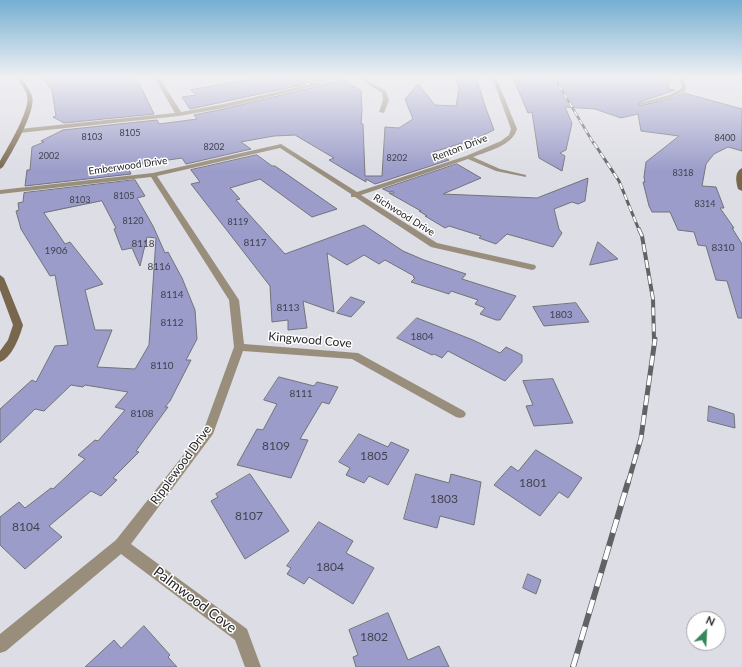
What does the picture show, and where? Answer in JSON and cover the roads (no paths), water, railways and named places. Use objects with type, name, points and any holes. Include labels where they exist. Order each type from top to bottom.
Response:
[{"type":"street","points":[[0,167],[19,131],[27,108]]},
{"type":"street","points":[[175,108],[179,114]]},
{"type":"street","points":[[19,131],[179,114],[212,108]]},
{"type":"street","points":[[382,112],[383,108]]},
{"type":"street","name":"Renton Drive","points":[[354,195],[468,157],[503,142],[512,136],[514,129],[506,108]]},
{"type":"street","name":"Emberwood Drive","points":[[0,192],[153,175],[281,146]]},
{"type":"street","name":"Richwood Drive","points":[[281,146],[354,195],[434,245],[532,267]]},
{"type":"street","points":[[468,157],[498,170],[524,176]]},
{"type":"street","points":[[742,170],[740,172],[739,184],[742,189]]},
{"type":"street","name":"Ripplewood Drive","points":[[0,645],[121,545],[209,431],[238,347],[234,300],[153,175]]},
{"type":"street","points":[[0,278],[18,325],[13,341],[0,358]]},
{"type":"street","name":"Kingwood Cove","points":[[238,347],[354,356],[460,414]]},
{"type":"street","name":"Palmwood Cove","points":[[121,545],[241,635],[253,667]]},
{"type":"railway","points":[[573,108],[594,144]]},
{"type":"railway","points":[[594,143],[619,181],[639,230]]},
{"type":"railway","points":[[639,229],[642,236],[653,299],[654,340]]},
{"type":"railway","points":[[628,483],[641,438],[655,339]]},
{"type":"railway","points":[[573,667],[628,482]]}]
